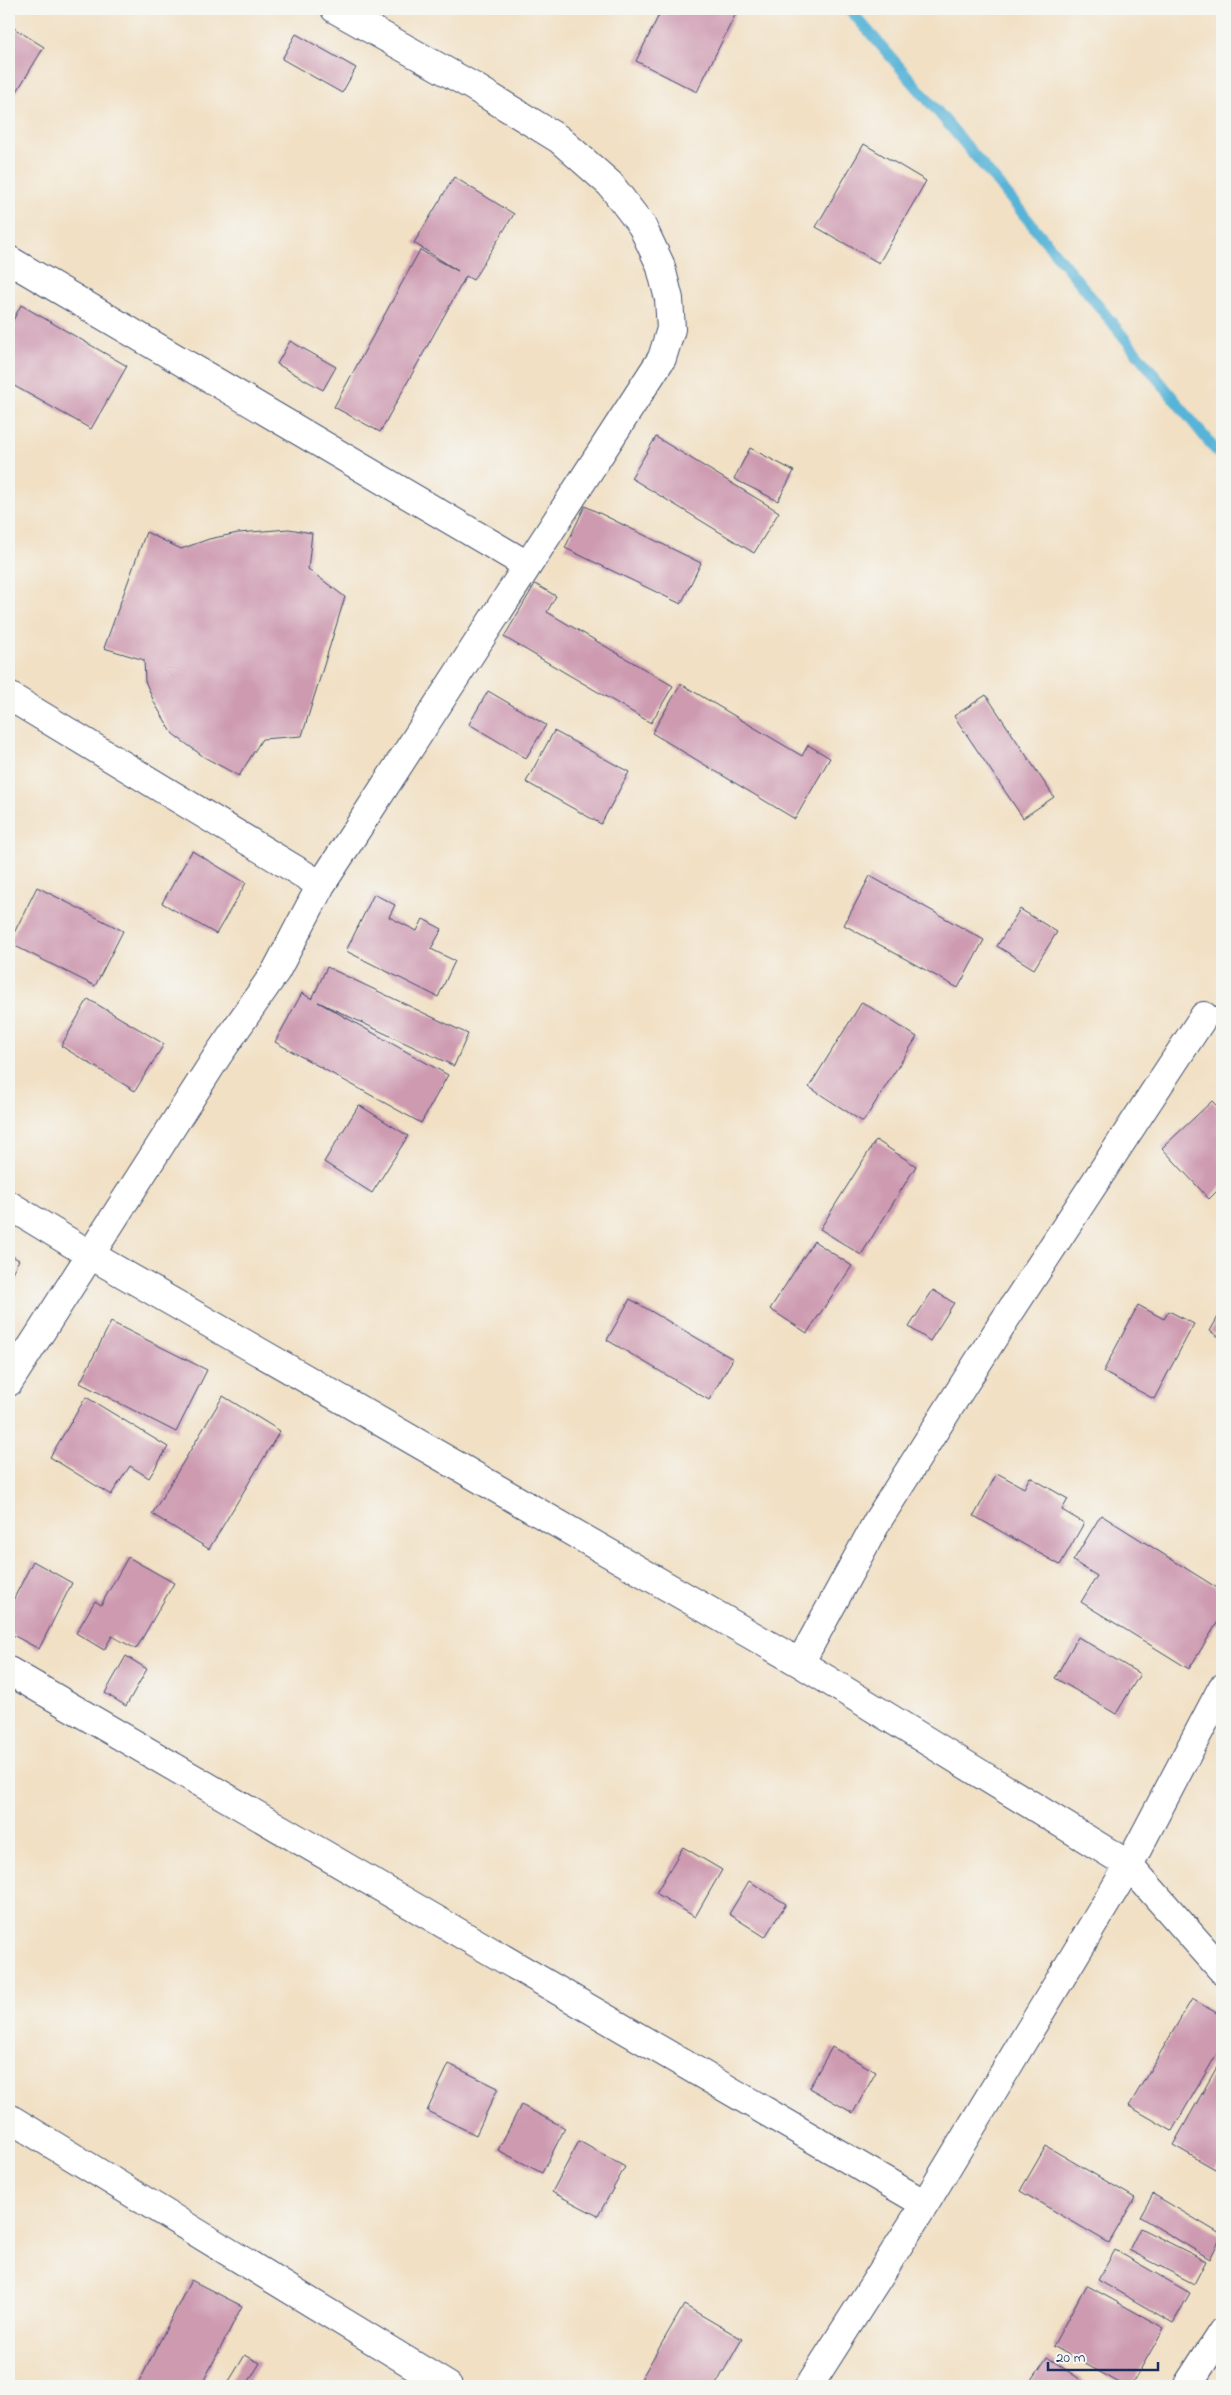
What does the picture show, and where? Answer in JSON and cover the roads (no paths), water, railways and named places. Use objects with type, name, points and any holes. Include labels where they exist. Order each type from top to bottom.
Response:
[{"type":"street","points":[[9,1382],[218,1055],[276,971],[321,885],[662,358],[671,329],[669,299],[660,264],[642,226],[610,184],[559,139],[474,87],[335,9]]},
{"type":"street","points":[[9,260],[527,565]]},
{"type":"street","points":[[9,696],[321,885]]},
{"type":"street","points":[[800,1663],[878,1520],[1008,1316],[1204,1016]]},
{"type":"street","points":[[9,1204],[90,1254],[800,1663],[1129,1865],[1222,1970]]},
{"type":"street","points":[[9,1671],[925,2204]]},
{"type":"street","points":[[809,2386],[925,2204],[1129,1865],[1222,1688]]},
{"type":"street","points":[[9,2118],[448,2386]]},
{"type":"street","points":[[1187,2386],[1222,2332]]},
{"type":"waterway","points":[[849,9],[991,175],[1222,458]]}]
